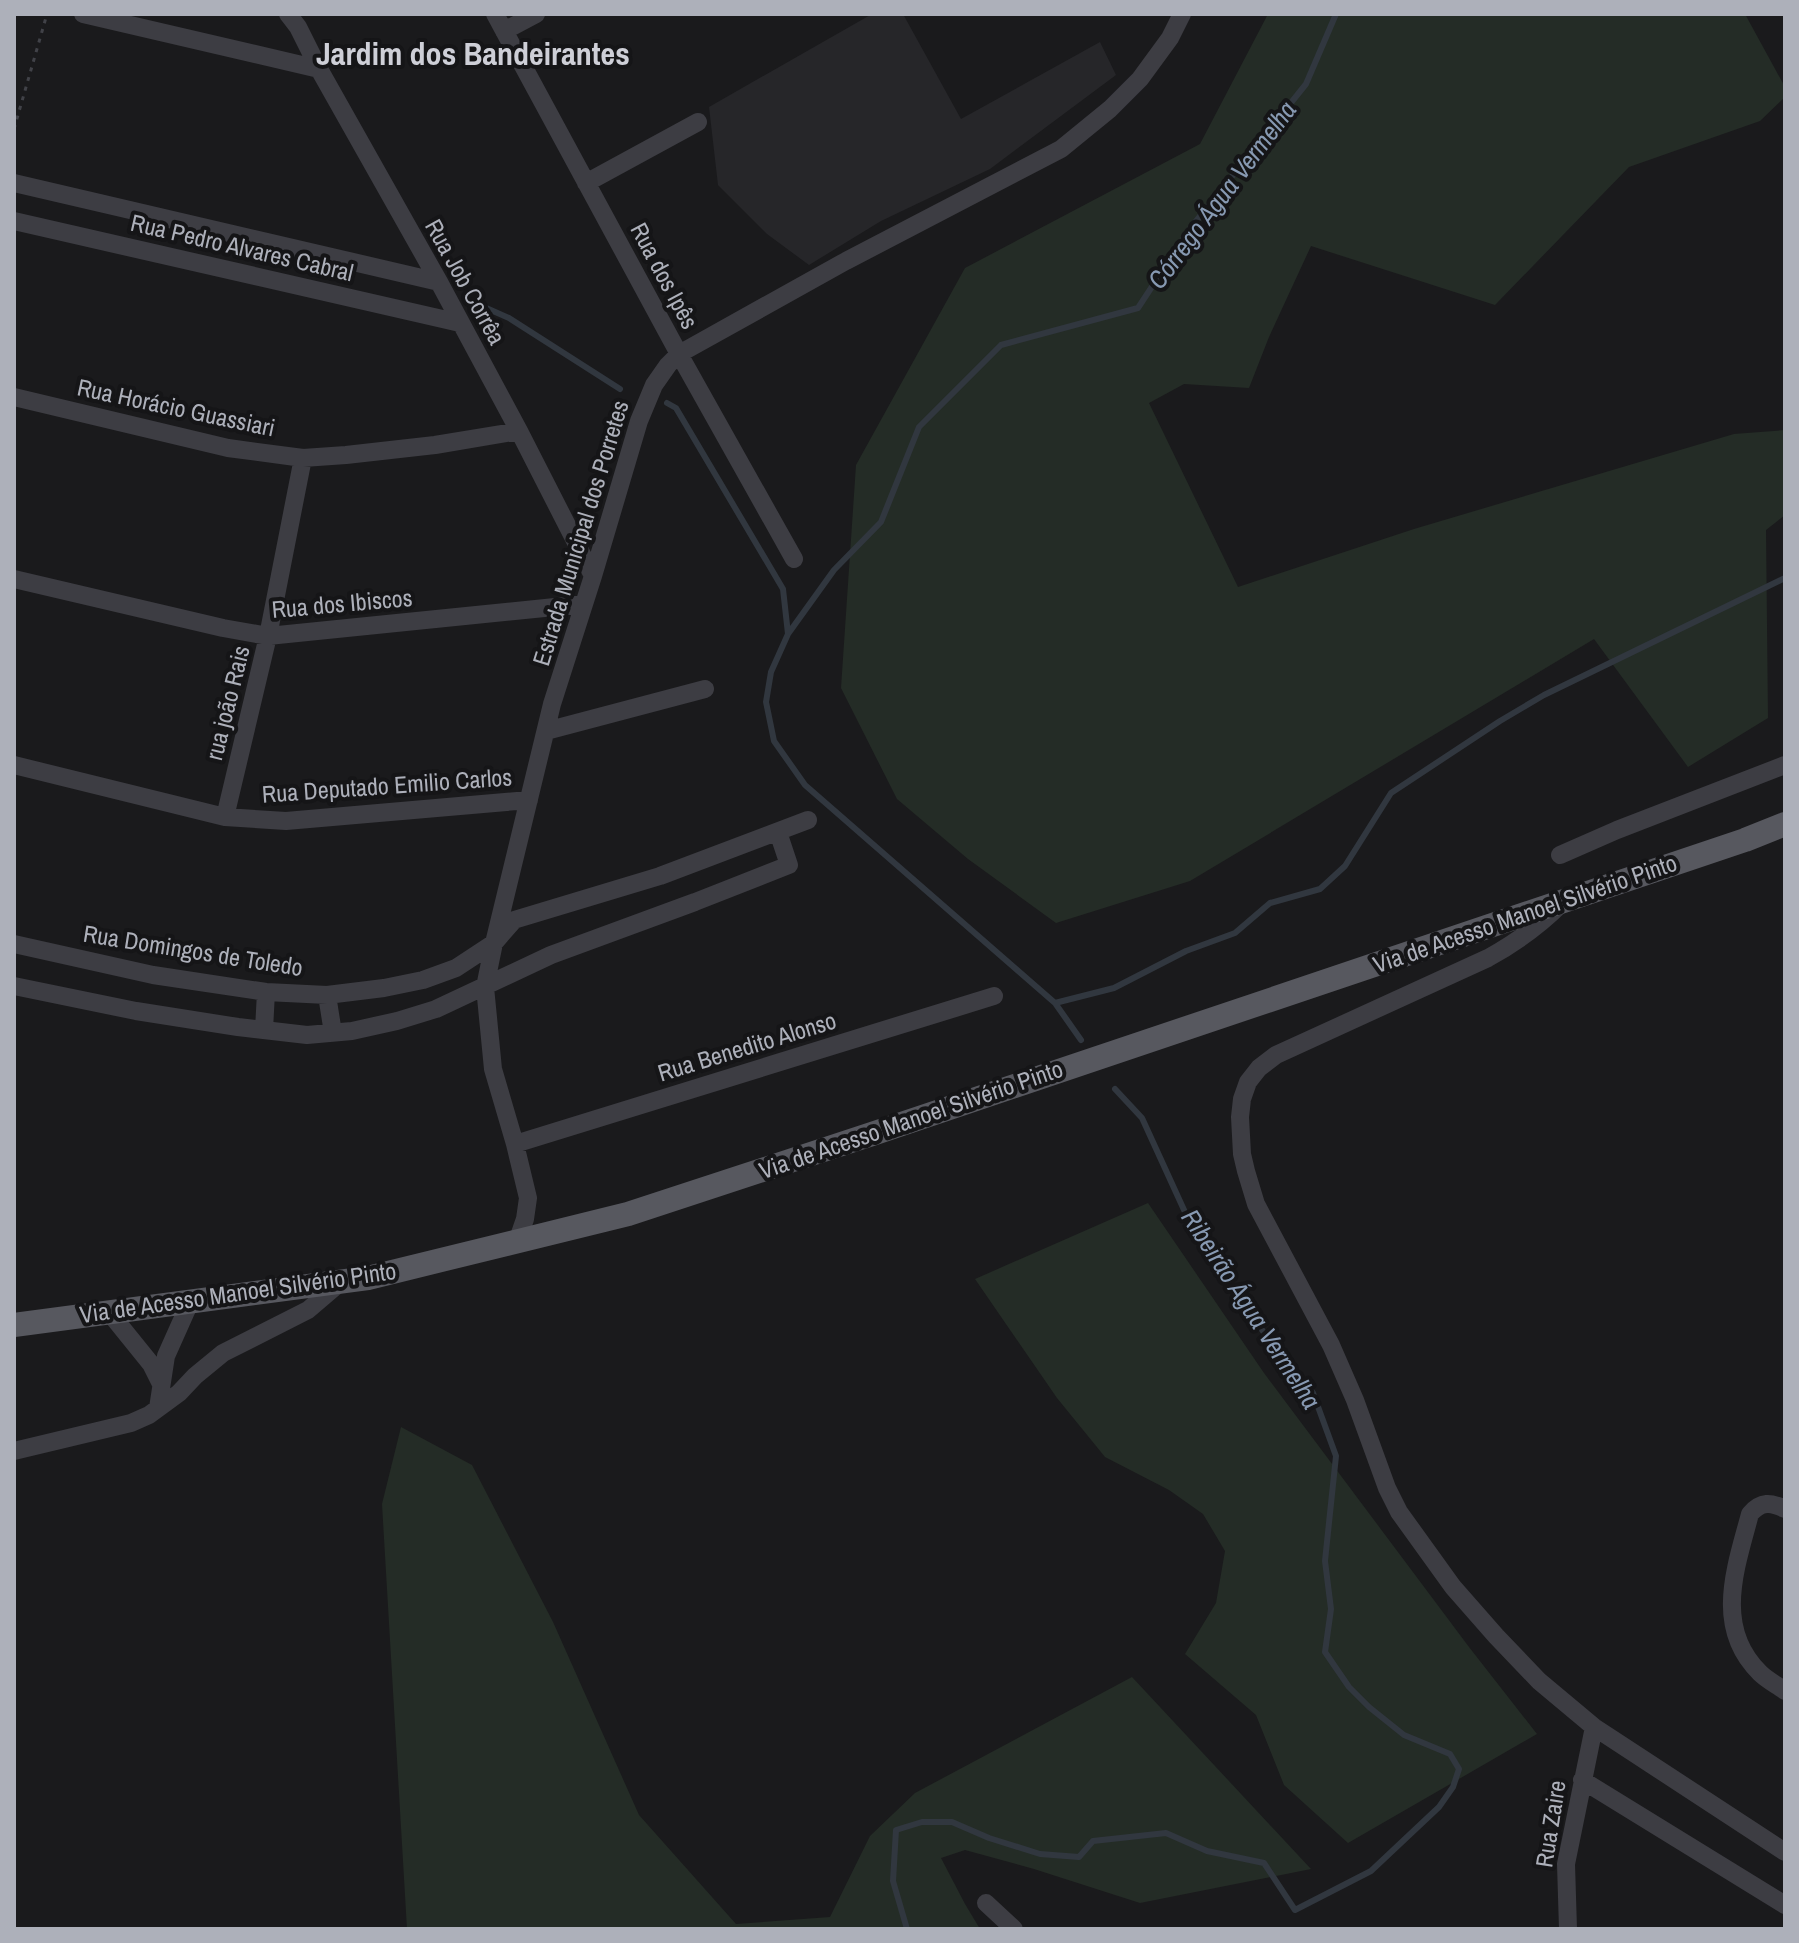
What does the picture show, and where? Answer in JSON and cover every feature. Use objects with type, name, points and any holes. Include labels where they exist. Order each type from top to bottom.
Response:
[{"type":"main road","name":"Via de Acesso Manoel Silvério Pinto","points":[[14,1325],[368,1278],[628,1214],[1777,830]]},
{"type":"street","points":[[83,14],[319,69]]},
{"type":"street","name":"Rua Job Corrêa","points":[[288,14],[439,282],[593,576]]},
{"type":"street","points":[[499,22],[536,14]]},
{"type":"street","name":"Estrada Municipal dos Porretes","points":[[517,1242],[528,1198],[493,1069],[485,987],[552,704],[639,421],[654,385],[679,354],[846,261],[1061,149],[1110,109],[1140,79],[1170,38],[1182,14]]},
{"type":"street","name":"Rua dos Ipês","points":[[499,22],[794,559]]},
{"type":"street","points":[[586,183],[698,122]]},
{"type":"street","name":"Rua Pedro Alvares Cabral","points":[[14,183],[439,282]]},
{"type":"street","name":"Rua Pedro Alvares Cabral","points":[[14,221],[460,323]]},
{"type":"street","name":"Rua Horácio Guassiari","points":[[14,397],[228,448],[303,458],[435,445],[519,431]]},
{"type":"street","name":"rua joão Rais","points":[[225,817],[268,636],[303,458]]},
{"type":"street","name":"Rua dos Ibiscos","points":[[14,579],[268,636],[584,604]]},
{"type":"street","points":[[546,731],[705,689]]},
{"type":"street","name":"Rua Deputado Emilio Carlos","points":[[14,765],[225,817],[286,821],[529,800]]},
{"type":"street","points":[[1560,855],[1785,765]]},
{"type":"street","name":"Rua Domingos de Toledo","points":[[14,944],[153,975],[266,992],[327,995],[384,988],[423,980],[456,968],[494,943],[514,920],[660,876],[808,820]]},
{"type":"street","points":[[14,986],[136,1011],[264,1030],[307,1035],[352,1031],[436,1009],[551,955],[789,865],[778,832]]},
{"type":"street","points":[[1565,900],[1541,924],[1514,944],[1276,1055],[1259,1068],[1248,1082],[1242,1099],[1242,1154],[1256,1204],[1331,1345],[1387,1488],[1399,1512],[1453,1587],[1539,1681],[1594,1727],[1785,1852]]},
{"type":"street","points":[[264,1030],[266,992]]},
{"type":"street","points":[[327,995],[333,1033]]},
{"type":"street","name":"Rua Benedito Alonso","points":[[515,1144],[994,996]]},
{"type":"street","points":[[14,1451],[131,1423],[179,1393],[212,1361],[308,1310],[343,1280]]},
{"type":"street","points":[[158,1408],[166,1356],[191,1300]]},
{"type":"street","points":[[109,1312],[151,1364],[161,1384]]},
{"type":"street","points":[[1782,1507],[1766,1503],[1750,1514],[1733,1580],[1731,1610],[1735,1631],[1746,1654],[1760,1673],[1785,1691]]},
{"type":"street","name":"Rua Zaire","points":[[1568,1929],[1566,1864],[1594,1727]]},
{"type":"street","points":[[1582,1780],[1785,1905]]},
{"type":"street","points":[[986,1903],[1014,1929]]},
{"type":"path","points":[[14,129],[47,14]]},
{"type":"shaded area","points":[[872,14],[903,14],[961,119],[1100,42],[1116,75],[990,169],[881,221],[809,265],[767,234],[718,185],[709,107]]},
{"type":"shaded area","points":[[1268,14],[1745,14],[1785,87],[1785,97],[1760,121],[1629,167],[1495,305],[1311,246],[1249,388],[1184,384],[1149,403],[1238,587],[1414,529],[1734,434],[1785,430],[1785,515],[1766,530],[1768,718],[1688,767],[1594,639],[1190,881],[1056,923],[968,859],[897,799],[841,688],[856,465],[965,268],[1200,144]]},
{"type":"shaded area","points":[[1148,1203],[1264,1373],[1537,1734],[1348,1843],[1284,1785],[1256,1715],[1185,1654],[1216,1603],[1225,1551],[1203,1514],[1169,1490],[1105,1457],[1057,1398],[975,1279]]},
{"type":"shaded area","points":[[401,1427],[472,1465],[553,1622],[639,1815],[736,1924],[830,1917],[870,1836],[915,1793],[1132,1677],[1311,1869],[1140,1903],[965,1850],[941,1858],[980,1929],[407,1929],[382,1504]]},
{"type":"waterway","name":"Córrego Água Vermelha","points":[[788,634],[834,570],[881,522],[919,427],[1001,345],[1138,308],[1189,230],[1306,84],[1336,14]]},
{"type":"waterway","name":"Ribeirão Água Vermelha","points":[[484,307],[509,318],[620,389]]},
{"type":"waterway","name":"Ribeirão Água Vermelha","points":[[667,403],[676,408],[783,589],[788,634],[771,672],[766,702],[774,741],[805,785],[1055,1003],[1081,1040]]},
{"type":"waterway","points":[[1055,1003],[1114,988],[1186,951],[1235,933],[1270,903],[1320,889],[1345,866],[1391,793],[1544,695],[1785,578]]},
{"type":"waterway","name":"Ribeirão Água Vermelha","points":[[907,1929],[893,1881],[896,1830],[922,1822],[952,1822],[1040,1854],[1079,1857],[1093,1841],[1166,1833],[1207,1851],[1264,1863],[1295,1910],[1371,1871],[1439,1807],[1453,1787],[1459,1769],[1450,1754],[1404,1735],[1369,1707],[1349,1687],[1325,1652],[1331,1609],[1325,1561],[1336,1456],[1313,1393],[1276,1349],[1195,1234],[1142,1118],[1115,1089]]},
{"type":"district","name":"Jardim dos Bandeirantes","points":[[473,54]]}]
